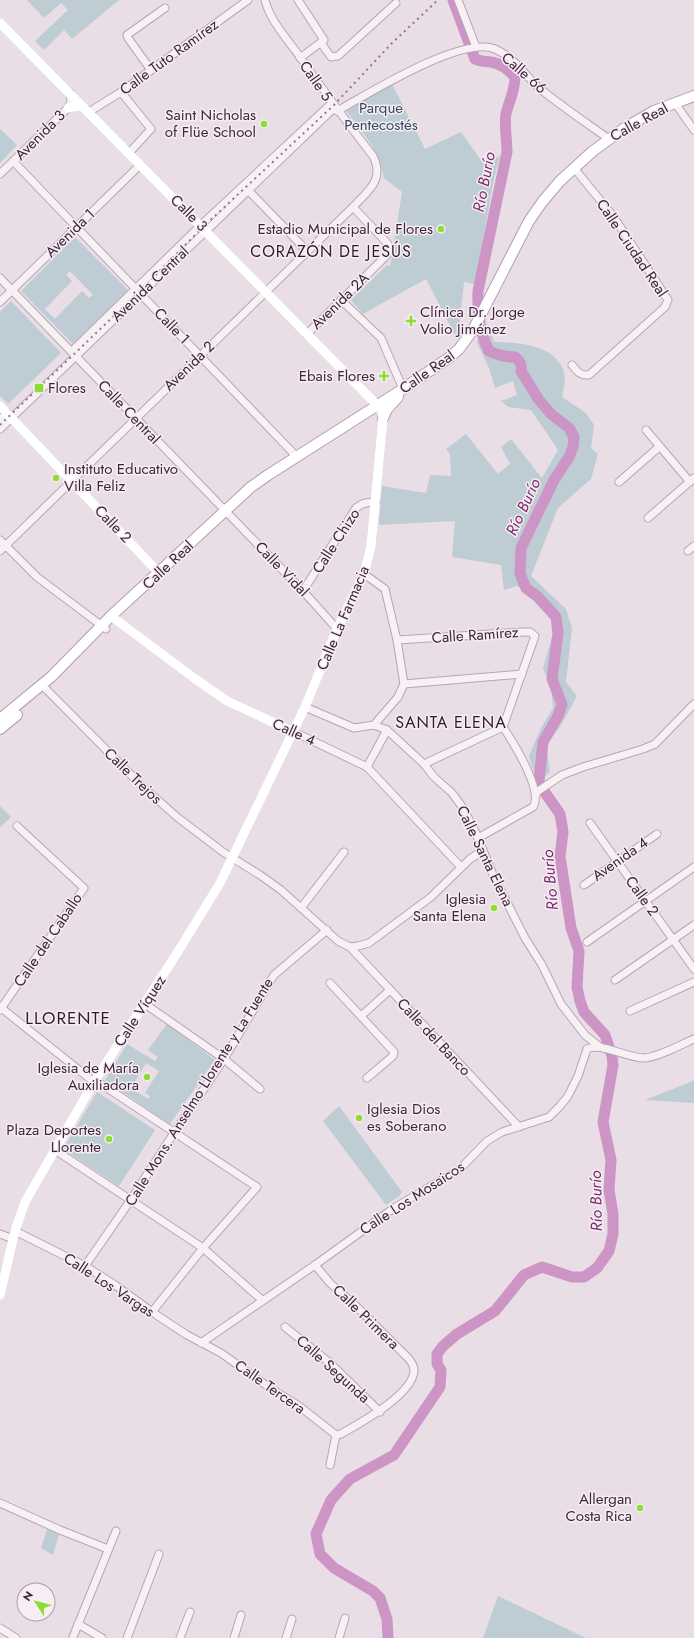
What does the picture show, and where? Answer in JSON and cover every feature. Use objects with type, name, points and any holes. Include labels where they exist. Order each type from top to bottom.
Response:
[{"type":"main road","name":"Calle 3","points":[[0,23],[70,92],[128,153],[377,405]]},
{"type":"main road","name":"Calle Real","points":[[0,729],[132,598],[225,511],[268,474],[403,389],[450,357],[459,349],[473,330],[530,221],[551,191],[574,168],[609,139],[642,118],[674,103],[694,96]]},
{"type":"main road","points":[[68,108],[78,106],[87,110]]},
{"type":"main road","points":[[384,418],[387,409],[401,394],[403,389]]},
{"type":"main road","points":[[377,405],[384,418]]},
{"type":"main road","name":"Calle 2","points":[[5,414],[159,573]]},
{"type":"main road","name":"Calle La Farmacia","points":[[292,732],[305,707],[337,629],[364,574],[371,546],[384,418]]},
{"type":"main road","name":"Calle 4","points":[[113,617],[227,701],[292,732]]},
{"type":"main road","name":"Calle Real","points":[[0,720],[44,687]]},
{"type":"main road","name":"Calle Víquez","points":[[0,1295],[14,1235],[25,1202],[95,1081],[211,898],[232,858],[292,732]]},
{"type":"street","name":"Calle Tuto Ramírez","points":[[87,110],[120,92],[248,0]]},
{"type":"street","points":[[298,0],[324,40],[300,58]]},
{"type":"street","points":[[458,0],[476,48]]},
{"type":"street","name":"Calle 5","points":[[265,1],[273,18],[300,58],[335,107],[373,156],[378,171],[376,180]]},
{"type":"street","points":[[321,42],[331,57],[338,56],[396,4]]},
{"type":"street","points":[[151,70],[128,38],[128,35],[165,8]]},
{"type":"street","name":"Calle 66","points":[[467,49],[489,47],[506,55],[514,61],[538,86],[609,139]]},
{"type":"street","name":"Avenida Central","points":[[0,429],[5,414],[74,353],[203,228],[335,107],[419,66],[467,49]]},
{"type":"street","name":"Avenida 3","points":[[0,174],[68,108],[71,101],[70,92]]},
{"type":"street","points":[[120,92],[151,128],[128,153]]},
{"type":"street","points":[[674,103],[694,130]]},
{"type":"street","name":"Calle 1","points":[[13,161],[297,456]]},
{"type":"street","name":"Avenida 1","points":[[0,302],[140,164]]},
{"type":"street","name":"Calle Ciudad Real","points":[[572,365],[584,376],[589,375],[666,307],[668,300],[613,216],[574,168]]},
{"type":"street","name":"Avenida 2","points":[[2,545],[72,482],[352,207],[372,187],[376,180]]},
{"type":"street","points":[[246,188],[307,251]]},
{"type":"street","name":"Avenida 2A","points":[[307,334],[387,255],[389,249],[388,244],[352,207]]},
{"type":"street","name":"Calle Central","points":[[0,278],[225,511]]},
{"type":"street","points":[[341,300],[381,338],[403,389]]},
{"type":"street","points":[[646,430],[659,447],[692,480],[648,518]]},
{"type":"street","points":[[619,482],[659,447]]},
{"type":"street","name":"Calle Chizo","points":[[303,591],[358,505],[376,501]]},
{"type":"street","name":"Calle Vidal","points":[[225,511],[303,591],[337,629]]},
{"type":"street","points":[[2,545],[37,577],[104,627]]},
{"type":"street","points":[[688,551],[694,546]]},
{"type":"street","points":[[364,574],[385,590],[397,640],[404,684],[398,697],[374,725]]},
{"type":"street","name":"Calle Ramírez","points":[[397,640],[530,632],[534,634],[535,638],[503,727]]},
{"type":"street","points":[[404,684],[522,674]]},
{"type":"street","name":"Calle Trejos","points":[[44,687],[142,786],[177,817],[232,858],[260,874],[301,908]]},
{"type":"street","points":[[537,793],[562,775],[583,767],[638,751],[654,744],[694,704]]},
{"type":"street","name":"Calle Santa Elena","points":[[305,707],[354,728],[374,725],[387,730],[424,764],[434,777],[452,793],[464,808],[478,838],[482,851],[525,938],[542,965],[561,1004],[585,1035],[600,1047],[617,1053],[645,1058],[694,1039]]},
{"type":"street","points":[[424,764],[503,727],[524,763],[537,793],[536,803],[533,808],[478,838]]},
{"type":"street","points":[[367,767],[387,730]]},
{"type":"street","name":"Calle 4","points":[[292,732],[367,767],[461,867]]},
{"type":"street","name":"Calle 2","points":[[590,824],[694,969]]},
{"type":"street","name":"Calle del Caballo","points":[[1,1008],[84,888],[17,826]]},
{"type":"street","name":"Avenida 4","points":[[584,885],[657,834]]},
{"type":"street","points":[[350,947],[369,943],[381,935],[431,897],[461,867],[482,851]]},
{"type":"street","points":[[301,908],[344,852]]},
{"type":"street","points":[[587,942],[694,867]]},
{"type":"street","name":"Calle del Banco","points":[[301,908],[343,944],[350,947],[519,1127]]},
{"type":"street","points":[[615,980],[694,925]]},
{"type":"street","name":"Calle Mons. Anselmo Llorente y La Fuente","points":[[85,1266],[224,1060],[274,974],[327,930]]},
{"type":"street","points":[[330,982],[394,1052],[393,1056],[367,1078]]},
{"type":"street","points":[[630,1011],[694,982]]},
{"type":"street","points":[[361,1016],[390,990]]},
{"type":"street","points":[[145,1004],[224,1060],[260,1089]]},
{"type":"street","points":[[1,1008],[95,1081],[257,1187],[203,1248],[152,1312]]},
{"type":"street","name":"Calle Los Mosaicos","points":[[201,1343],[315,1265],[388,1212],[460,1169],[487,1141],[502,1132],[549,1117],[560,1106],[576,1081],[585,1052],[585,1035]]},
{"type":"street","points":[[585,1052],[589,1047],[600,1047]]},
{"type":"street","points":[[55,1150],[203,1248],[262,1300]]},
{"type":"street","name":"Calle Los Vargas","points":[[0,1234],[14,1235],[85,1266],[115,1285],[152,1312],[201,1343]]},
{"type":"street","name":"Calle Primera","points":[[315,1265],[330,1283],[356,1306],[409,1359],[412,1364],[414,1371],[408,1385],[380,1412]]},
{"type":"street","name":"Calle Segunda","points":[[285,1327],[330,1363],[380,1412]]},
{"type":"street","name":"Calle Tercera","points":[[201,1343],[221,1352],[270,1388],[299,1406],[336,1435]]},
{"type":"street","points":[[330,1465],[336,1435],[341,1434],[380,1412]]},
{"type":"street","points":[[0,1503],[60,1530],[108,1549]]},
{"type":"street","points":[[73,1637],[116,1531]]},
{"type":"street","points":[[126,1638],[159,1554]]},
{"type":"street","points":[[180,1638],[190,1612]]},
{"type":"street","points":[[234,1638],[241,1615]]},
{"type":"street","points":[[339,1638],[345,1618]]},
{"type":"street","points":[[286,1638],[292,1619]]},
{"type":"street","points":[[78,1624],[102,1638]]},
{"type":"street","points":[[0,1628],[16,1638]]},
{"type":"green space","points":[[27,0],[119,0],[72,39],[64,30],[44,50],[35,41],[68,10],[61,3],[44,18]]},
{"type":"green space","name":"Parque Pentecostés","points":[[392,84],[425,149],[461,132],[483,163],[500,156],[494,179],[475,284],[464,282],[457,339],[426,279],[363,314],[351,300],[387,265],[390,267],[402,192],[384,178],[382,168],[374,149],[343,107]]},
{"type":"green space","points":[[0,129],[17,145],[0,163]]},
{"type":"green space","points":[[75,237],[128,290],[73,344],[21,291]],"holes":[[[70,271],[93,295],[89,298],[82,291],[55,319],[45,309],[72,281],[66,275]]]},
{"type":"green space","points":[[11,301],[61,353],[8,404],[0,396],[0,312]]},
{"type":"green space","points":[[486,325],[489,326],[494,342],[525,344],[535,347],[553,356],[560,363],[565,375],[562,397],[586,413],[594,425],[591,448],[598,454],[591,479],[558,508],[531,576],[566,609],[572,628],[566,682],[577,696],[560,727],[546,745],[550,772],[537,783],[529,756],[541,728],[553,708],[551,687],[543,668],[554,630],[553,615],[547,608],[517,586],[504,590],[501,565],[452,557],[455,521],[379,525],[382,486],[426,493],[430,475],[451,476],[450,454],[446,449],[466,434],[498,474],[510,464],[501,447],[511,439],[542,478],[558,450],[531,410],[508,407],[501,401],[517,395],[513,381],[495,388],[489,368],[477,343]]},
{"type":"green space","points":[[0,806],[11,817],[0,827]]},
{"type":"green space","points":[[167,1024],[215,1060],[170,1124],[105,1080],[127,1044],[155,1061],[158,1057],[148,1050]],"holes":[[[146,1063],[159,1071],[145,1093],[150,1096],[148,1099],[127,1086],[129,1083],[133,1085]]]},
{"type":"green space","points":[[694,1080],[694,1103],[645,1100],[688,1083]]},
{"type":"green space","name":"Plaza Deportes Llorente","points":[[97,1092],[155,1130],[119,1186],[63,1149]]},
{"type":"green space","points":[[339,1106],[402,1192],[399,1196],[386,1205],[323,1121]]},
{"type":"green space","points":[[47,1529],[59,1534],[53,1555],[41,1548]]},
{"type":"green space","points":[[498,1596],[586,1638],[483,1638]]},
{"type":"waterway","name":"Río Burío","points":[[388,1638],[387,1619],[380,1598],[373,1591],[334,1568],[320,1554],[316,1534],[331,1500],[350,1479],[394,1455],[440,1387],[441,1370],[437,1364],[437,1354],[443,1346],[457,1334],[495,1311],[524,1275],[542,1267],[572,1277],[584,1277],[597,1268],[609,1251],[613,1234],[613,1214],[609,1190],[611,1160],[603,1122],[613,1065],[612,1056],[605,1035],[584,1012],[580,1001],[577,987],[579,951],[571,928],[560,856],[563,832],[560,814],[539,781],[543,742],[558,716],[562,704],[552,679],[558,633],[556,617],[538,597],[526,588],[520,574],[521,548],[554,480],[569,457],[573,447],[574,437],[569,428],[551,414],[539,400],[521,371],[521,365],[518,360],[515,357],[502,356],[489,351],[481,330],[478,291],[507,152],[505,118],[513,91],[515,77],[507,69],[498,64],[475,59],[453,0]]},
{"type":"railway","points":[[0,425],[139,292],[203,227],[334,105],[392,43],[438,0]]},
{"type":"place","name":"Saint Nicholas of Flüe School","points":[[264,124]]},
{"type":"place","name":"Estadio Municipal de Flores","points":[[441,229]]},
{"type":"place","name":"Clínica Dr. Jorge Volio Jiménez","points":[[411,321]]},
{"type":"place","name":"Ebais Flores","points":[[384,376]]},
{"type":"place","name":"Flores","points":[[39,388]]},
{"type":"place","name":"Instituto Educativo Villa Feliz","points":[[56,478]]},
{"type":"place","name":"Iglesia Santa Elena","points":[[494,908]]},
{"type":"place","name":"Iglesia de María Auxiliadora","points":[[147,1077]]},
{"type":"place","name":"Iglesia Dios es Soberano","points":[[359,1118]]},
{"type":"place","name":"Plaza Deportes Llorente","points":[[109,1139]]},
{"type":"place","name":"Allergan Costa Rica","points":[[640,1508]]},
{"type":"district","name":"CORAZÓN DE JESÚS","points":[[331,251]]},
{"type":"district","name":"SANTA ELENA","points":[[451,722]]},
{"type":"district","name":"LLORENTE","points":[[68,1018]]}]
